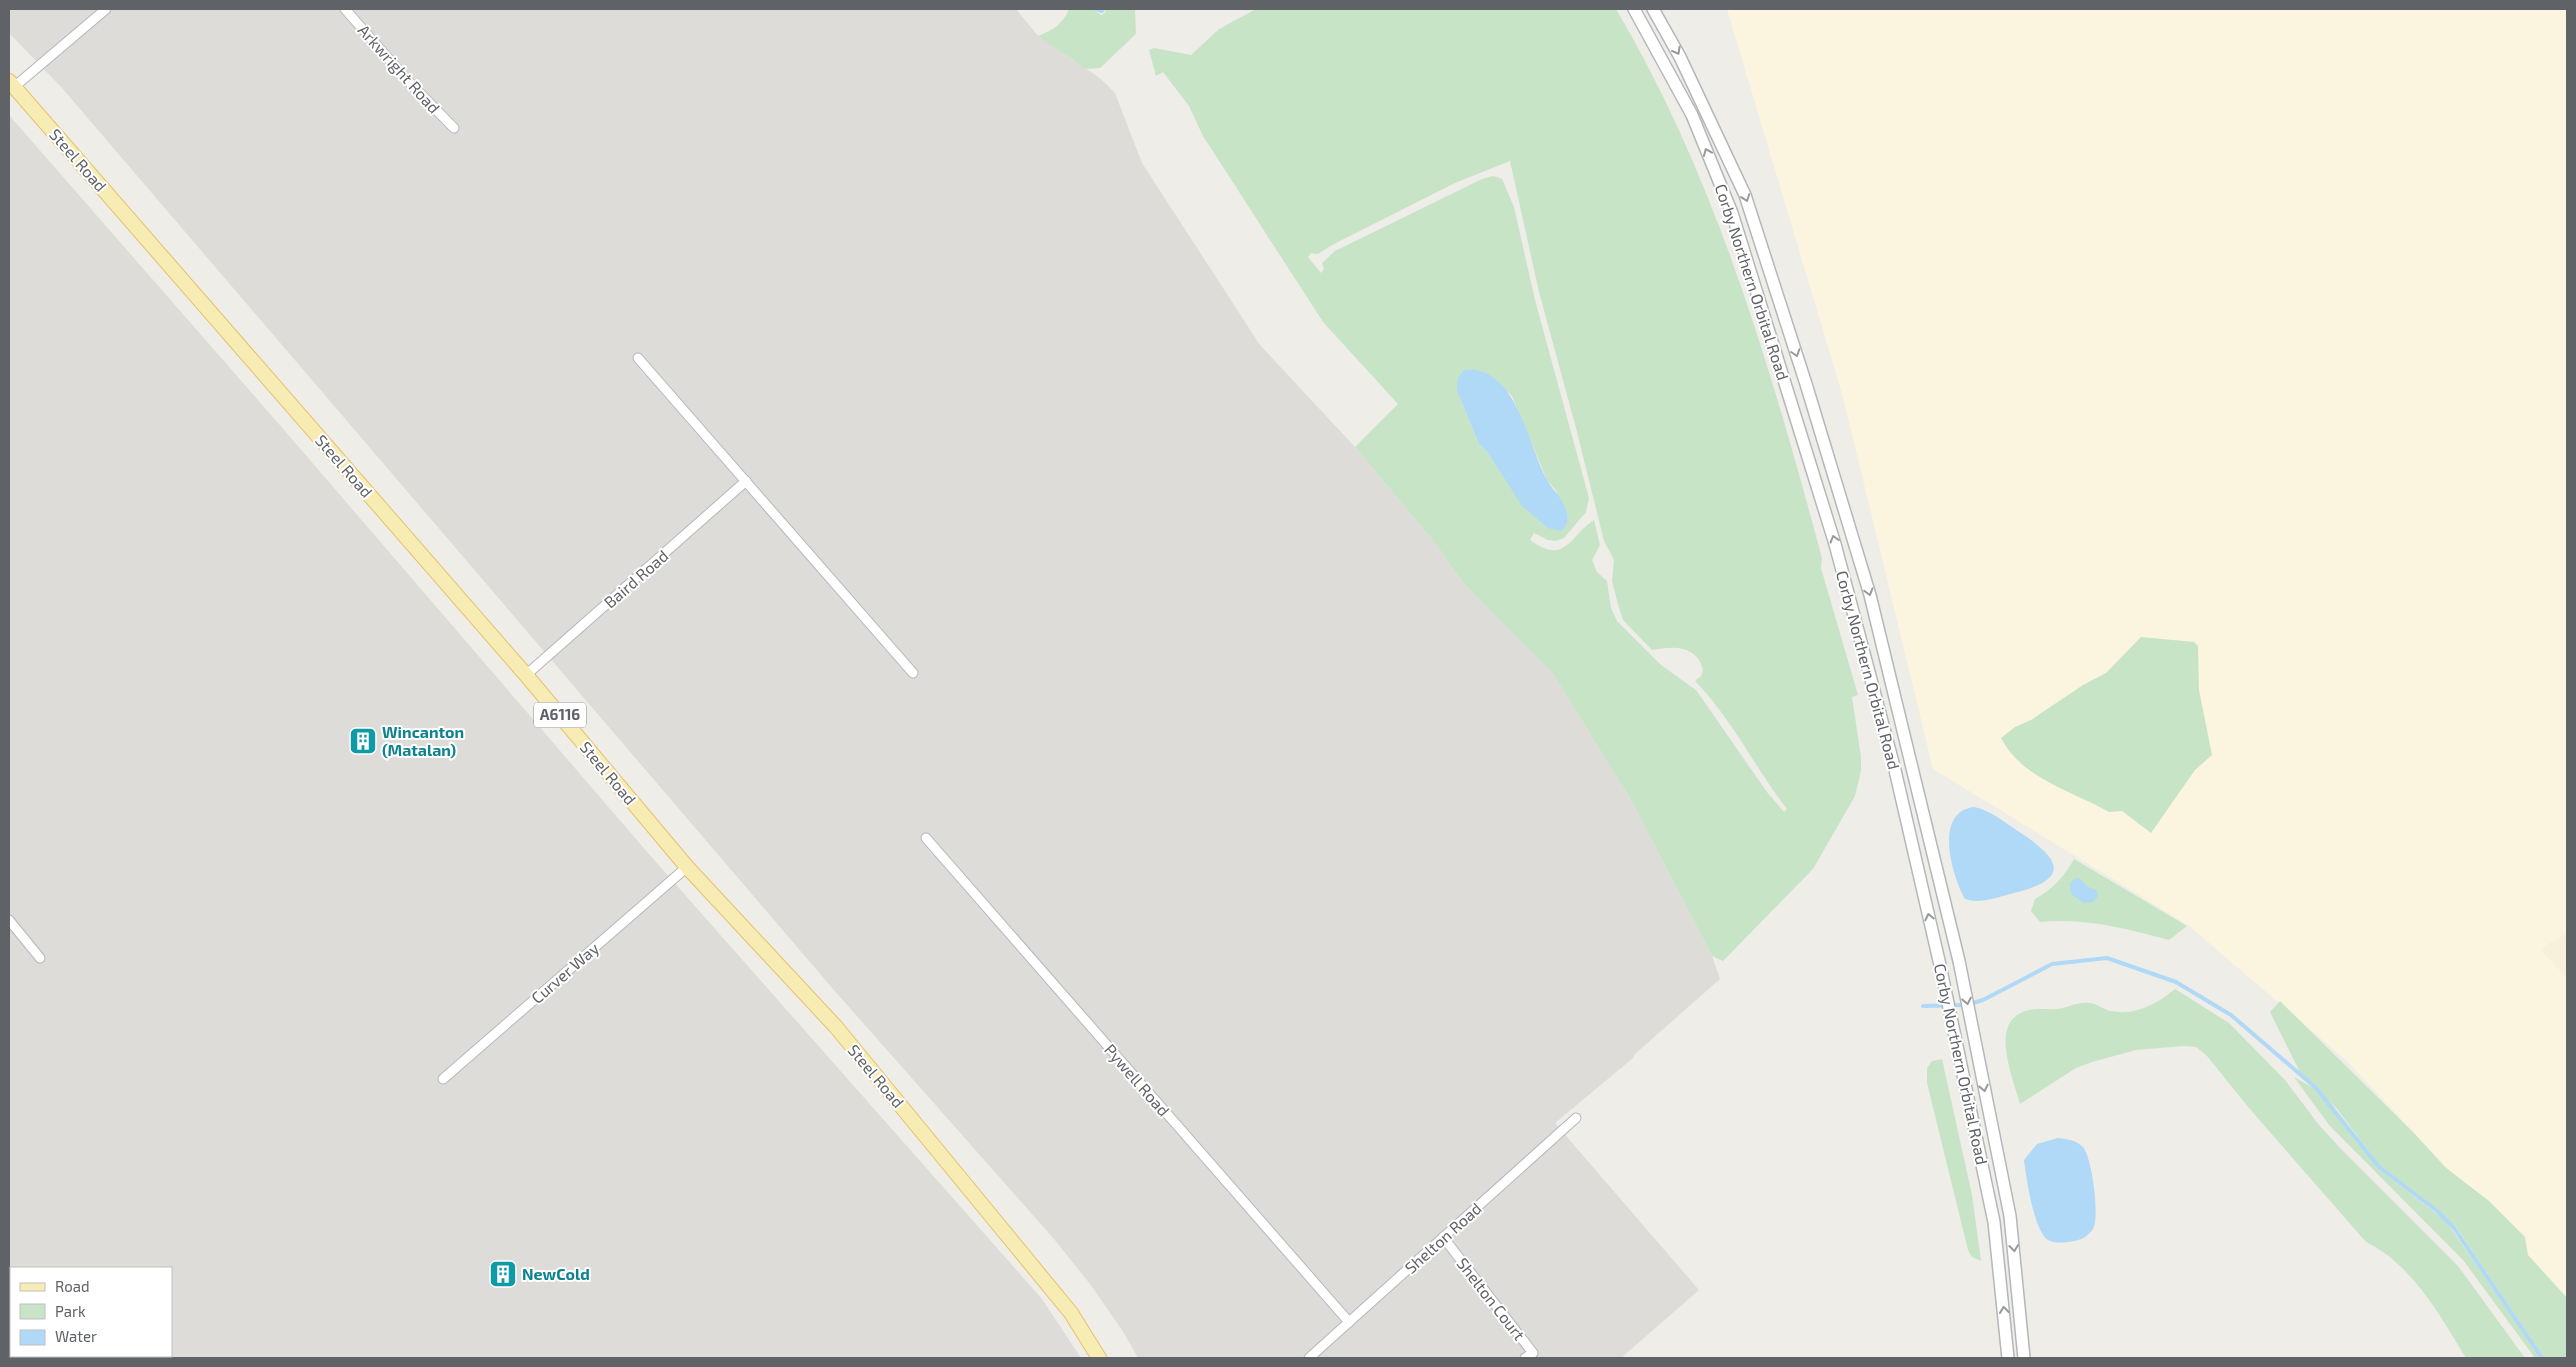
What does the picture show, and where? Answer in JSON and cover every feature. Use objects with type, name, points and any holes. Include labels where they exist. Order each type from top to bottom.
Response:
[{"type":"main road","name":"Steel Road","points":[[11,84],[526,675],[687,866],[836,1028],[1065,1306],[1099,1358]]},
{"type":"street","points":[[11,84],[106,9]]},
{"type":"street","name":"Arkwright Road","points":[[345,9],[408,81],[454,128]]},
{"type":"street","name":"Corby Northern Orbital Road","points":[[1634,9],[1692,115],[1732,213],[1835,544],[1895,770],[1957,1044],[1994,1222],[2008,1358]]},
{"type":"street","name":"Corby Northern Orbital Road","points":[[1653,9],[1680,57],[1745,196],[1803,374],[1870,595],[1959,961],[2010,1216],[2024,1358]]},
{"type":"street","points":[[638,358],[913,673]]},
{"type":"street","name":"Baird Road","points":[[526,675],[746,481]]},
{"type":"street","name":"Pywell Road","points":[[926,838],[1349,1322]]},
{"type":"street","name":"Curver Way","points":[[443,1079],[687,866]]},
{"type":"street","points":[[9,920],[40,958]]},
{"type":"street","name":"Shelton Road","points":[[1309,1358],[1576,1118]]},
{"type":"street","name":"Shelton Court","points":[[1443,1237],[1533,1353],[1525,1358]]},
{"type":"shaded area","points":[[9,9],[1016,9],[1038,36],[1101,79],[1115,93],[1142,163],[1260,345],[1355,447],[1435,543],[1464,584],[1553,674],[1631,800],[1712,956],[1720,979],[1635,1054],[1633,1058],[1555,1123],[1699,1290],[1621,1358],[1138,1358],[1122,1330],[1090,1284],[1054,1239],[833,989],[62,88],[9,33]]},
{"type":"shaded area","points":[[1727,9],[2567,9],[2567,1297],[2347,1061],[2188,925],[1933,769],[1843,397]]},
{"type":"shaded area","points":[[9,115],[285,431],[648,853],[1042,1299],[1081,1358],[9,1358]]},
{"type":"green space","points":[[1069,9],[1091,9],[1102,15],[1106,11],[1099,9],[1135,9],[1136,34],[1100,68],[1085,69],[1038,36],[1057,26],[1064,19]]},
{"type":"green space","points":[[1256,9],[1616,9],[1651,73],[1712,207],[1761,346],[1803,487],[1822,558],[1821,568],[1858,695],[1852,697],[1861,757],[1861,771],[1855,796],[1813,869],[1723,961],[1712,956],[1631,800],[1553,674],[1464,584],[1435,543],[1355,447],[1398,404],[1323,322],[1203,136],[1189,106],[1163,72],[1156,76],[1149,50],[1154,48],[1191,55],[1219,29]],"holes":[[[1510,161],[1539,292],[1604,541],[1614,560],[1612,581],[1623,620],[1652,650],[1675,648],[1690,651],[1695,655],[1703,670],[1701,676],[1695,681],[1732,727],[1787,809],[1784,812],[1767,792],[1696,690],[1661,665],[1617,621],[1611,608],[1607,581],[1597,572],[1592,560],[1600,545],[1594,520],[1566,546],[1559,549],[1552,550],[1542,547],[1530,540],[1534,533],[1548,540],[1556,541],[1564,538],[1586,512],[1589,498],[1535,300],[1514,207],[1502,179],[1493,176],[1482,179],[1335,251],[1322,263],[1324,269],[1321,273],[1308,257],[1311,253],[1318,254],[1332,245],[1455,183]],[[1491,377],[1512,396],[1547,480],[1558,493],[1489,454],[1479,444],[1457,391]]]},
{"type":"green space","points":[[2141,637],[2194,642],[2198,646],[2199,690],[2212,755],[2195,770],[2151,833],[2122,811],[2109,812],[2034,773],[2010,752],[2001,738],[2015,727],[2031,720],[2083,685],[2106,673]]},
{"type":"green space","points":[[2074,859],[2187,926],[2169,940],[2121,928],[2089,923],[2073,921],[2040,922],[2031,911],[2035,899],[2058,882]]},
{"type":"green space","points":[[2175,989],[2229,1023],[2285,1080],[2319,1125],[2341,1149],[2458,1266],[2525,1358],[2466,1358],[2436,1309],[2411,1278],[2398,1264],[2366,1242],[2249,1108],[2207,1056],[2196,1047],[2184,1046],[2136,1050],[2092,1062],[2076,1068],[2020,1104],[2006,1050],[2006,1037],[2009,1025],[2016,1016],[2029,1010],[2056,1009],[2086,1003],[2111,1011],[2129,1012],[2153,1004]]},
{"type":"green space","points":[[2280,1001],[2413,1132],[2445,1167],[2489,1201],[2525,1237],[2528,1255],[2567,1298],[2567,1358],[2544,1358],[2456,1227],[2379,1165],[2337,1109],[2301,1074],[2270,1012]]},
{"type":"green space","points":[[1942,1059],[1972,1195],[1981,1261],[1972,1257],[1968,1250],[1927,1083],[1927,1068],[1932,1061]]},
{"type":"green space","points":[[2294,1077],[2317,1090],[2380,1170],[2446,1221],[2541,1358],[2535,1358],[2463,1260],[2329,1125]]},
{"type":"sand","points":[[2567,933],[2567,978],[2540,949]]},
{"type":"water","points":[[1464,370],[1482,372],[1496,380],[1508,393],[1518,409],[1539,464],[1567,513],[1568,519],[1561,531],[1548,528],[1522,506],[1489,454],[1479,444],[1457,391],[1458,378]]},
{"type":"water","points":[[1974,807],[1997,817],[2045,852],[2052,860],[2054,868],[2051,876],[2029,889],[1982,901],[1965,899],[1951,861],[1950,832],[1953,820],[1961,811]]},
{"type":"water","points":[[2079,878],[2088,887],[2096,890],[2098,896],[2093,902],[2084,903],[2071,894],[2070,884],[2074,879]]},
{"type":"water","points":[[2058,1138],[2071,1140],[2083,1147],[2092,1174],[2096,1213],[2093,1229],[2088,1235],[2071,1242],[2059,1243],[2048,1240],[2043,1235],[2039,1226],[2032,1203],[2024,1160],[2037,1144]]},
{"type":"waterway","points":[[1095,9],[1102,11]]},
{"type":"waterway","points":[[1923,1006],[1967,1005],[1983,1000],[2052,964],[2107,958],[2176,982],[2231,1015],[2316,1088],[2379,1167],[2437,1211],[2454,1228],[2542,1358]]},
{"type":"place","name":"Wincanton (Matalan)","points":[[363,741]]},
{"type":"place","name":"NewCold","points":[[503,1274]]}]
